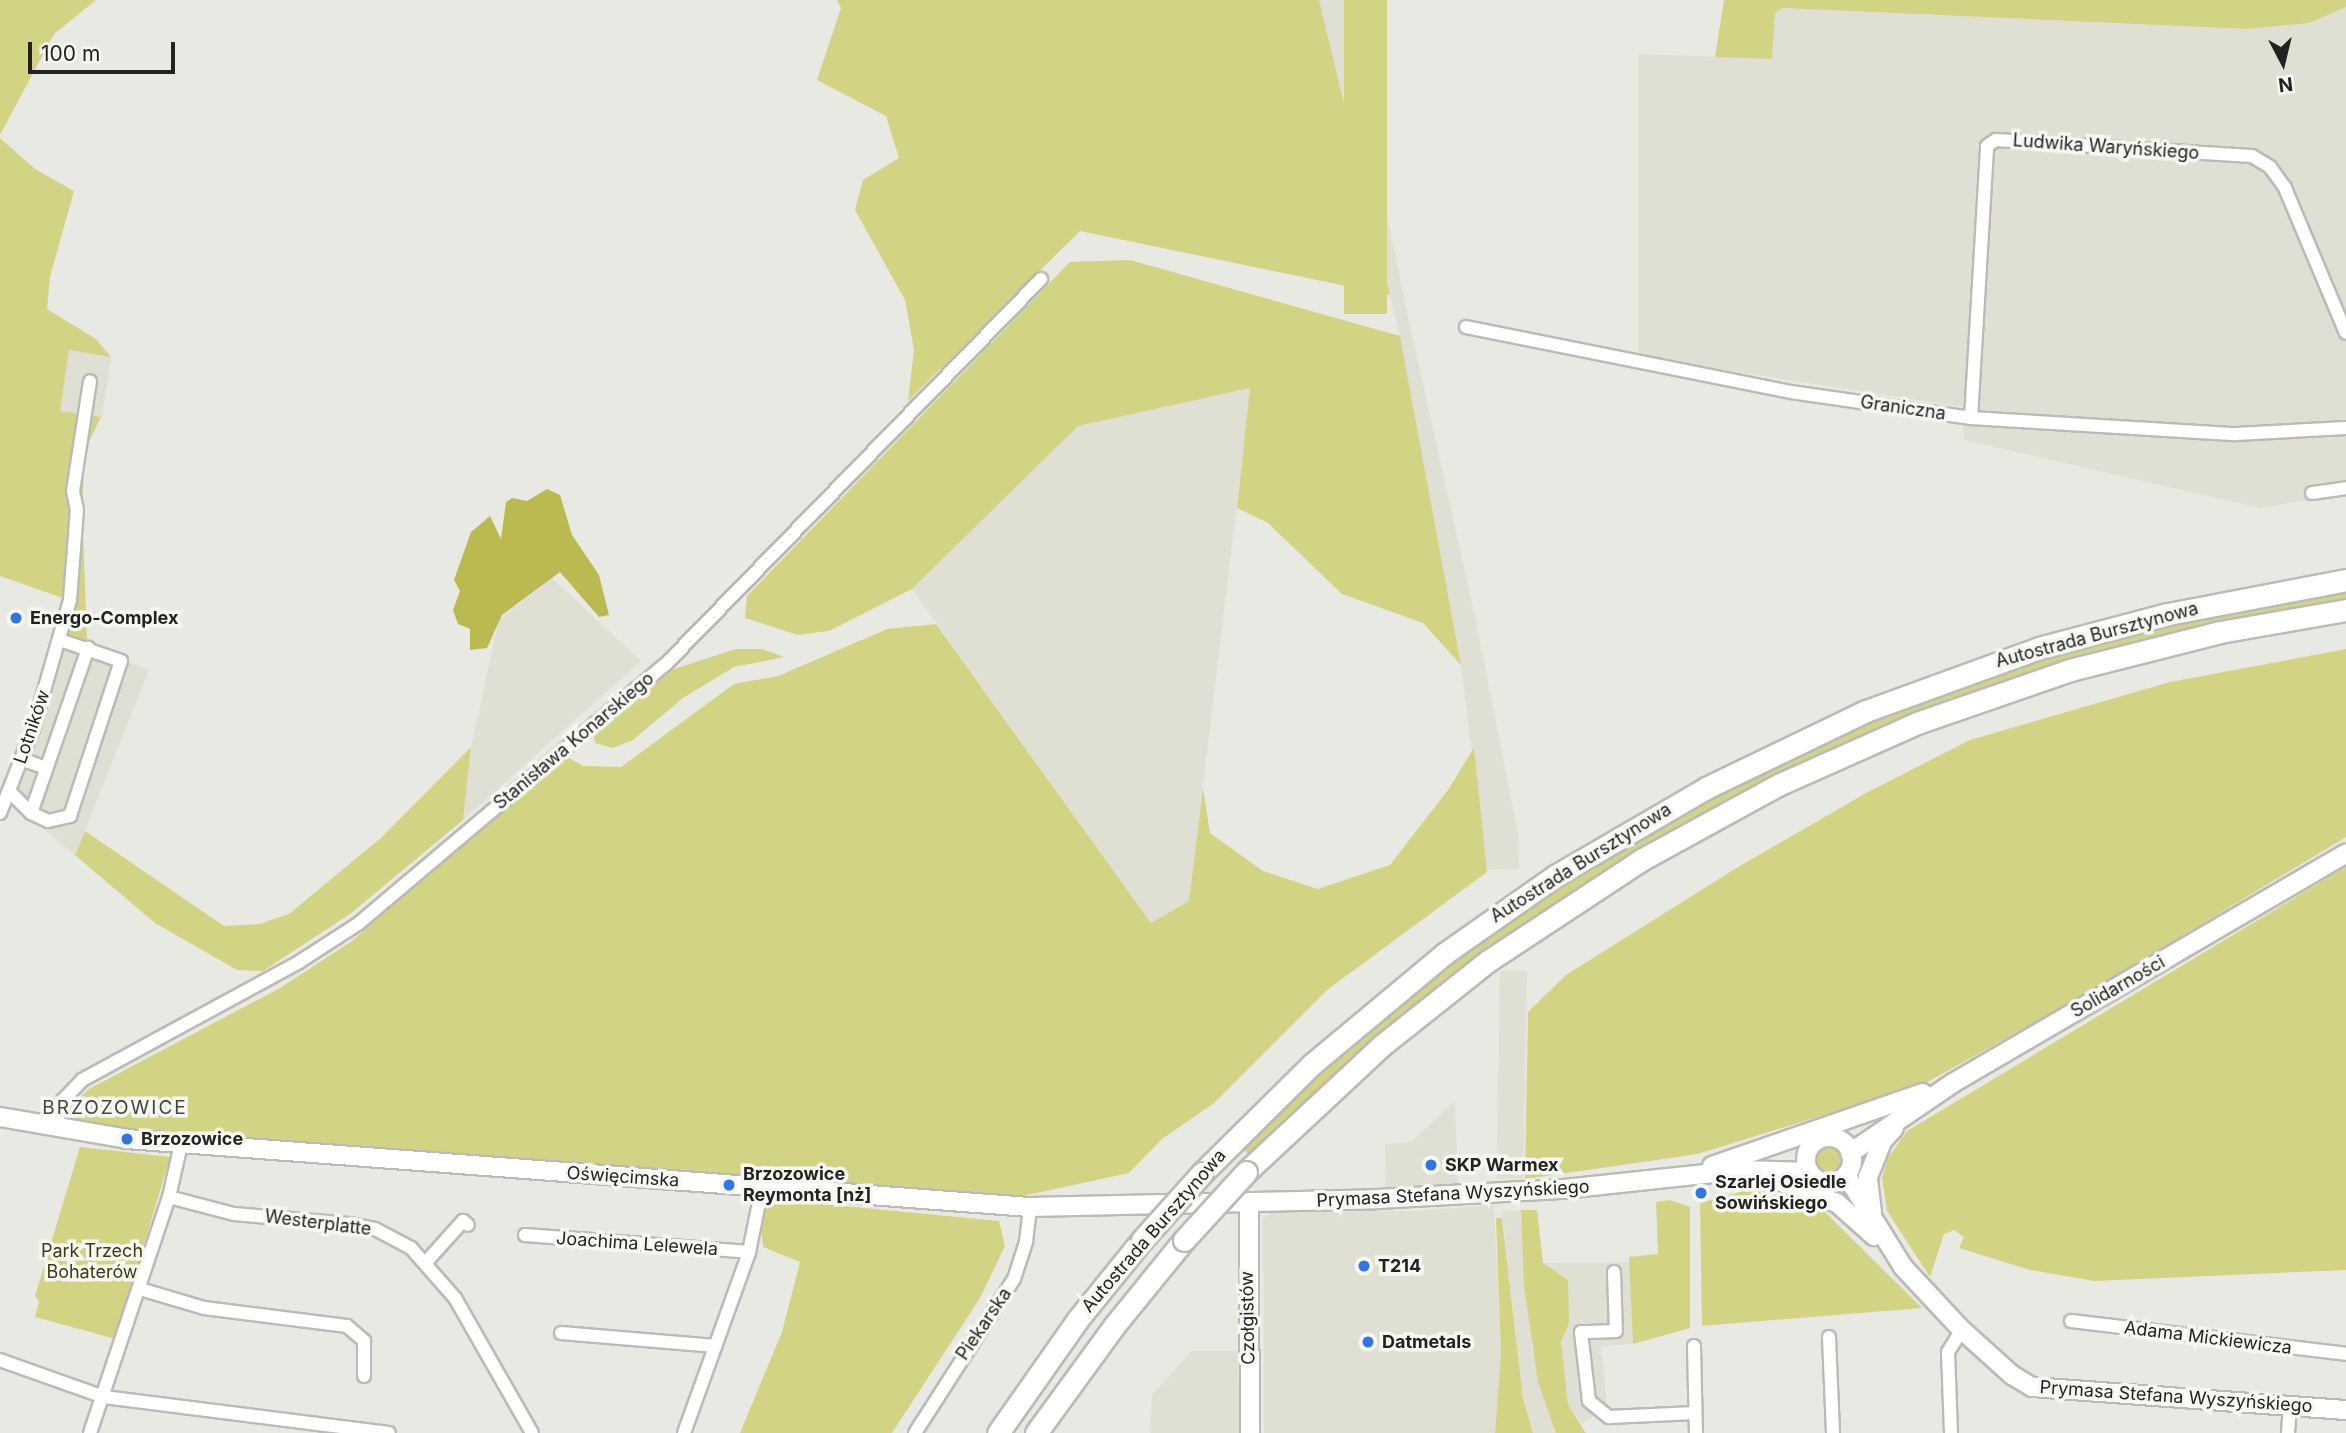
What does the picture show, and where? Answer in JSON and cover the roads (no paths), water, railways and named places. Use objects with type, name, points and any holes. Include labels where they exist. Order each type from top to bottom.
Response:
[{"type":"highway","name":"Autostrada Bursztynowa","points":[[998,1433],[1078,1319],[1142,1240],[1202,1173],[1311,1065],[1480,928],[1555,876],[1717,782],[1814,734],[1921,689],[2136,621],[2346,580]]},
{"type":"highway","name":"Autostrada Bursztynowa","points":[[1036,1433],[1114,1326],[1184,1240],[1246,1172],[1381,1046],[1488,961],[1576,901],[1761,794],[1940,715],[2128,654],[2346,610]]},
{"type":"street","name":"Ludwika Waryńskiego","points":[[1971,418],[1987,146],[1996,139],[2252,156],[2270,167],[2285,188],[2346,333]]},
{"type":"street","name":"Stanisława Konarskiego","points":[[55,1129],[63,1100],[82,1080],[299,962],[358,924],[665,665],[1041,279]]},
{"type":"street","name":"Graniczna","points":[[1466,327],[1791,392],[1971,418],[2236,434],[2346,428]]},
{"type":"street","name":"Lotników","points":[[0,813],[21,759],[60,640],[70,600],[77,510],[74,491],[90,381]]},
{"type":"street","points":[[2312,493],[2346,488]]},
{"type":"street","points":[[9,791],[31,813],[48,821],[70,816],[121,661],[60,640]]},
{"type":"street","points":[[31,813],[88,648]]},
{"type":"street","points":[[21,759],[46,768]]},
{"type":"street","name":"Solidarności","points":[[1847,1148],[2346,853]]},
{"type":"street","points":[[1670,1178],[1953,1083]]},
{"type":"street","points":[[1892,1252],[1873,1213],[1868,1177],[1883,1140],[1929,1098]]},
{"type":"street","name":"Oświęcimska","points":[[1,1122],[181,1144],[1030,1207],[1249,1203]]},
{"type":"street","name":"Prymasa Stefana Wyszyńskiego","points":[[1249,1203],[1564,1189],[1808,1163],[1821,1138],[1847,1148]]},
{"type":"street","points":[[90,1433],[169,1197],[181,1144]]},
{"type":"street","points":[[1808,1163],[1820,1181],[1840,1179],[1847,1148]]},
{"type":"street","points":[[1741,1170],[1787,1180],[1837,1203],[1892,1252]]},
{"type":"street","name":"Prymasa Stefana Wyszyńskiego","points":[[1840,1179],[1892,1252],[1962,1330],[2012,1375],[2032,1387],[2346,1410]]},
{"type":"street","points":[[684,1433],[749,1252],[762,1188]]},
{"type":"street","name":"Westerplatte","points":[[169,1197],[234,1214],[375,1229],[427,1261],[455,1298],[531,1433]]},
{"type":"street","name":"Czołgistów","points":[[1249,1203],[1250,1433]]},
{"type":"street","name":"Piekarska","points":[[915,1433],[1014,1279],[1026,1241],[1030,1207]]},
{"type":"street","points":[[427,1261],[463,1221],[468,1225]]},
{"type":"street","name":"Joachima Lelewela","points":[[525,1235],[749,1252]]},
{"type":"street","points":[[1614,1272],[1616,1331],[1581,1332],[1588,1401],[1609,1417],[1695,1413]]},
{"type":"street","points":[[140,1289],[204,1308],[347,1326],[365,1341],[364,1376]]},
{"type":"street","name":"Adama Mickiewicza","points":[[2071,1321],[2346,1354]]},
{"type":"street","points":[[1951,1433],[1948,1352],[1962,1330]]},
{"type":"street","points":[[561,1333],[715,1346]]},
{"type":"street","points":[[1829,1337],[1833,1433]]},
{"type":"street","points":[[1694,1346],[1696,1433]]},
{"type":"street","points":[[0,1360],[104,1397],[389,1433]]},
{"type":"street","points":[[2288,1433],[2290,1406]]},
{"type":"place","name":"Energo-Complex","points":[[16,618]]},
{"type":"place","name":"Brzozowice","points":[[127,1139]]},
{"type":"place","name":"SKP Warmex","points":[[1431,1165]]},
{"type":"place","name":"Brzozowice Reymonta [nż]","points":[[729,1185]]},
{"type":"place","name":"Szarlej Osiedle Sowińskiego","points":[[1701,1193]]},
{"type":"place","name":"T214","points":[[1364,1266]]},
{"type":"place","name":"Datmetals","points":[[1368,1342]]},
{"type":"district","name":"BRZOZOWICE","points":[[115,1108]]},
{"type":"park label","name":"Park Trzech Bohaterów","points":[[92,1262]]}]
